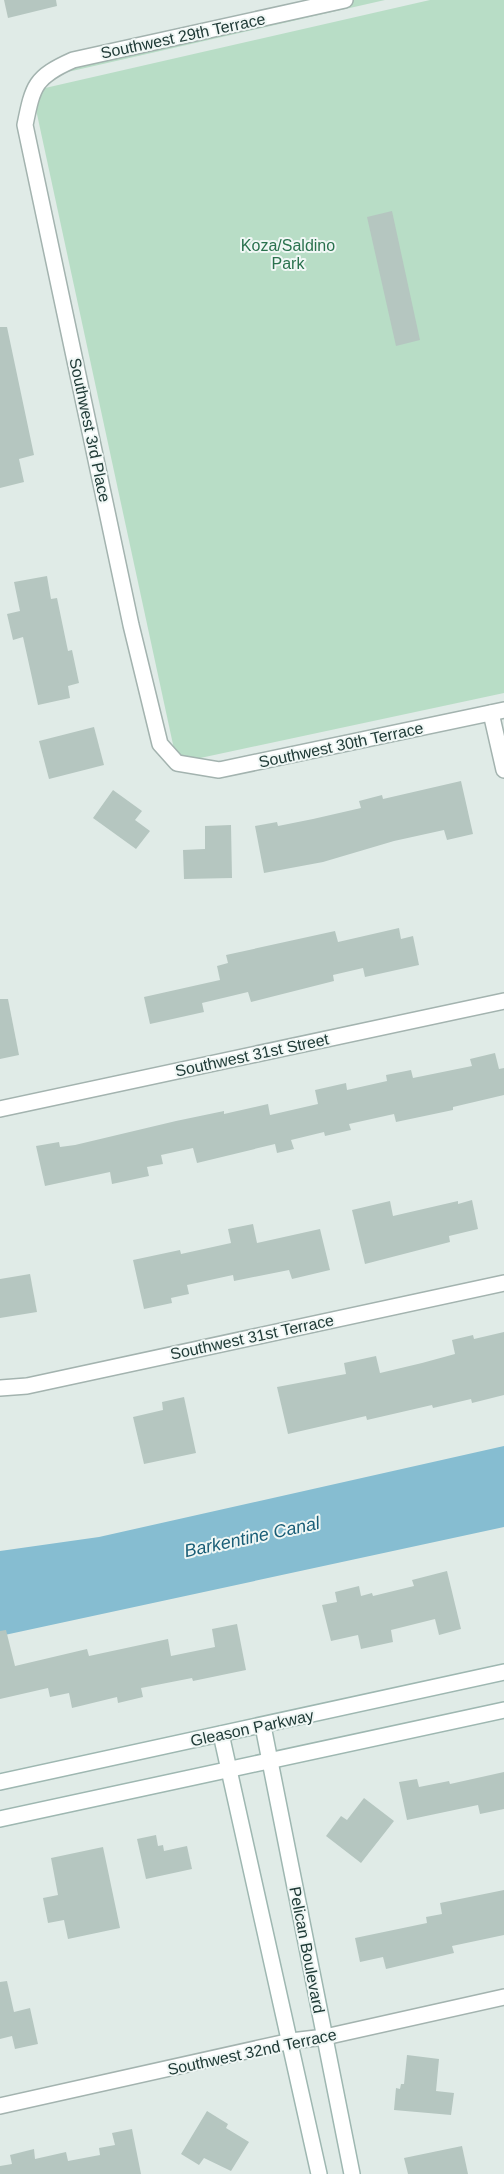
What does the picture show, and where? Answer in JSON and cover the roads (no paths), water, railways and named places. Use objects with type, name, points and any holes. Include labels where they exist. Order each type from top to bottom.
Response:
[{"type":"street","name":"Southwest 29th Terrace","points":[[32,90],[49,70],[73,60],[322,2],[345,0]]},
{"type":"street","name":"Southwest 3rd Place","points":[[32,90],[25,125],[131,625],[160,744],[177,763]]},
{"type":"street","name":"Southwest 30th Terrace","points":[[177,763],[219,770],[498,712]]},
{"type":"street","points":[[498,712],[504,770]]},
{"type":"street","name":"Southwest 31st Street","points":[[0,1109],[504,1001]]},
{"type":"street","name":"Southwest 31st Terrace","points":[[0,1388],[37,1384],[504,1283]]},
{"type":"street","name":"Gleason Parkway","points":[[0,1782],[264,1726],[504,1672]]},
{"type":"street","points":[[0,1819],[504,1710]]},
{"type":"street","name":"Pelican Boulevard","points":[[264,1726],[269,1761],[352,2174]]},
{"type":"street","name":"Pelican Boulevard","points":[[222,1734],[319,2174]]},
{"type":"street","name":"Southwest 32nd Terrace","points":[[0,2106],[291,2041],[325,2037],[504,1998]]},
{"type":"water","name":"Barkentine Canal","points":[[504,1446],[504,1527],[0,1636],[0,1551],[99,1537]]},
{"type":"park label","name":"Koza/Saldino Park","points":[[288,254]]}]
